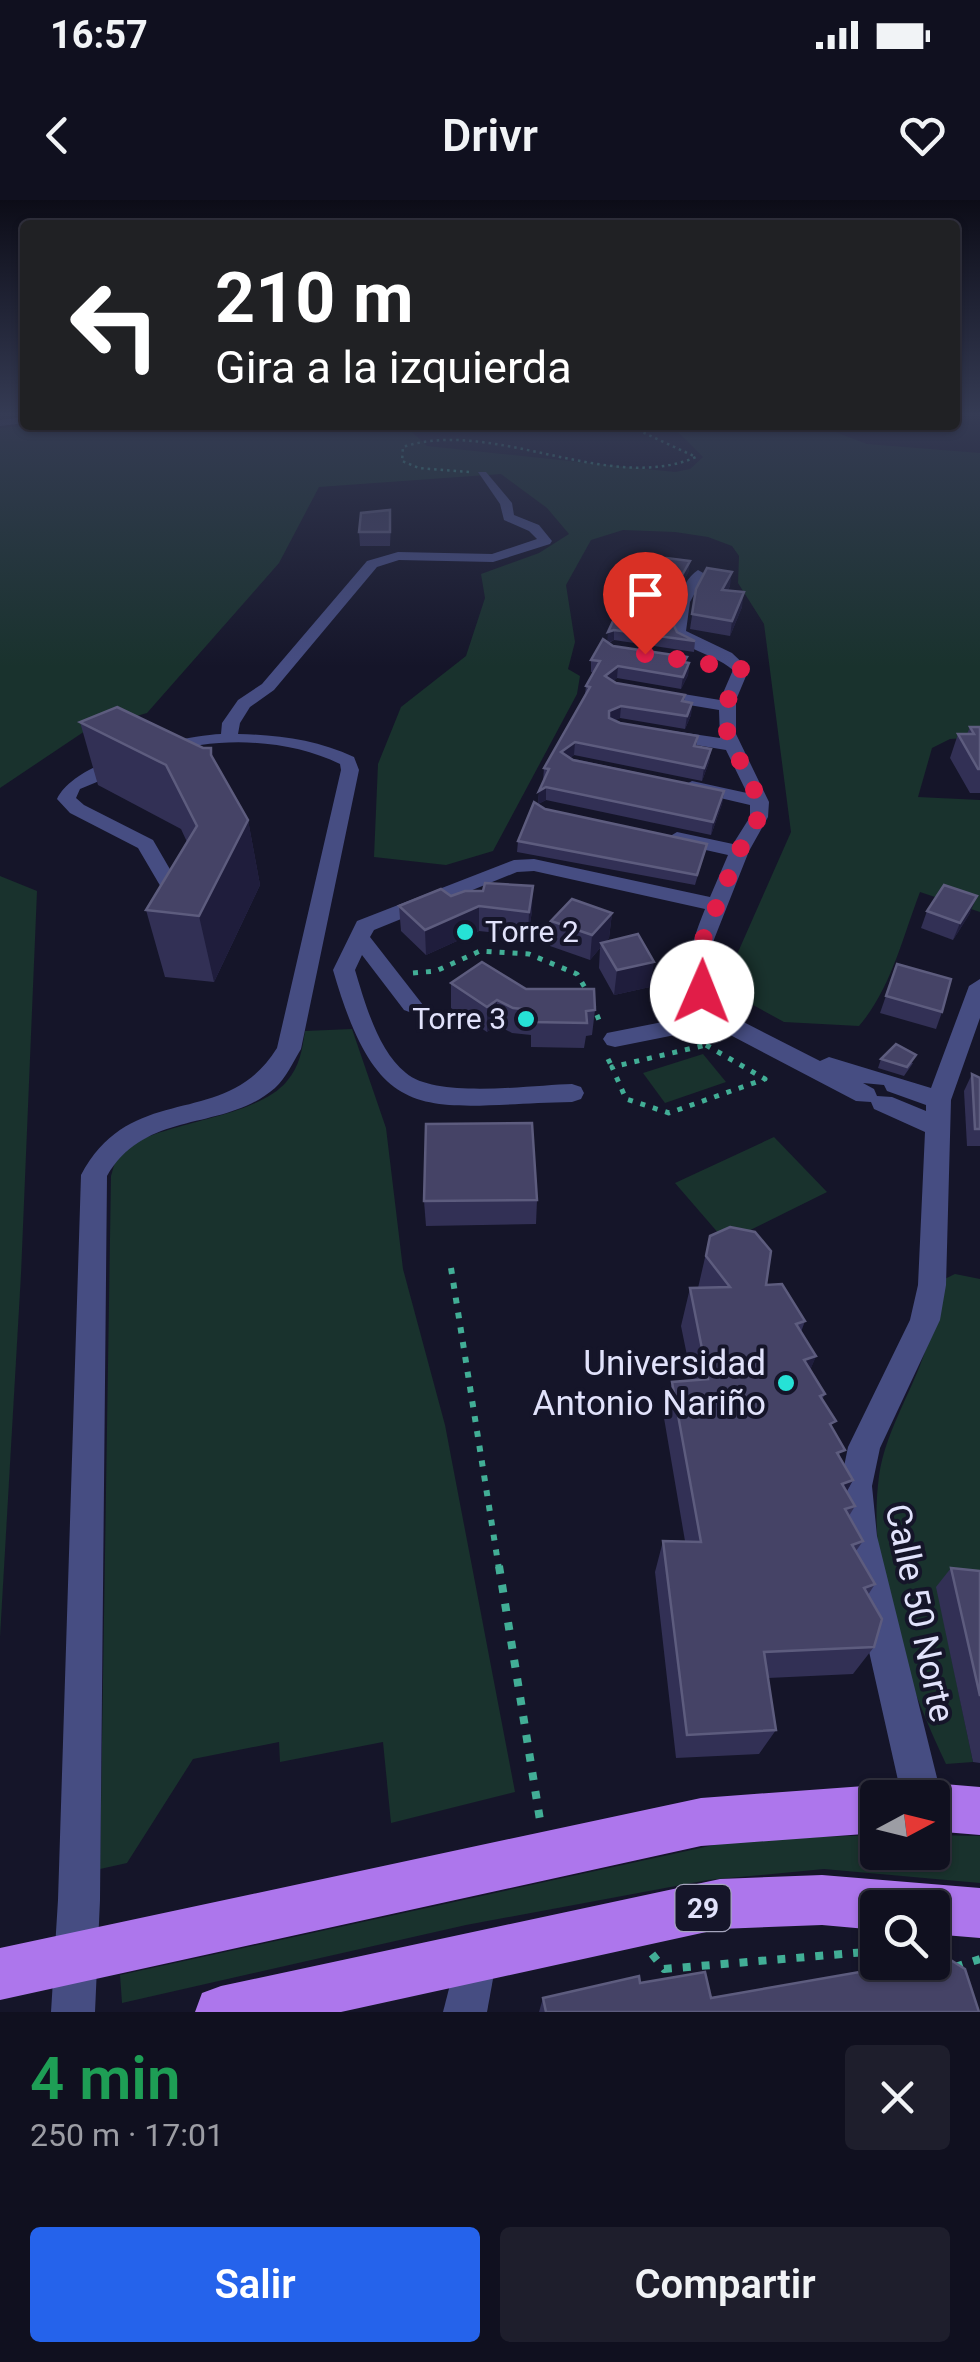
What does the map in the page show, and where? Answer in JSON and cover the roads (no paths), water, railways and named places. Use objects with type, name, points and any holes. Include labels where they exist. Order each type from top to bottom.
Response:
[{"type":"main road","points":[[950,1809],[980,1811]]},
{"type":"main road","points":[[0,1974],[700,1822],[860,1810]]},
{"type":"main road","name":"29","points":[[454,1961],[720,1904],[822,1900],[980,1912]]},
{"type":"main road","points":[[221,2012],[454,1961]]},
{"type":"street","points":[[230,737],[231,723],[244,704],[268,687],[372,564],[398,556],[492,558],[545,541],[534,528],[508,517],[502,499]]},
{"type":"street","points":[[698,574],[675,613],[679,631],[686,640],[733,660],[741,669]]},
{"type":"street","points":[[686,660],[741,669]]},
{"type":"street","points":[[741,669],[727,706],[730,745],[760,802],[759,817],[739,851],[702,942],[702,992],[718,1020],[800,1060],[937,1113]]},
{"type":"street","points":[[634,690],[727,706]]},
{"type":"street","points":[[656,733],[730,745]]},
{"type":"street","points":[[73,2012],[94,1175],[103,1153],[120,1137],[231,1099],[267,1081],[288,1050],[350,770],[348,761],[329,750],[230,737],[166,747],[72,786],[66,799],[76,809],[146,844],[172,890]]},
{"type":"street","points":[[665,781],[760,802]]},
{"type":"street","points":[[662,835],[739,851]]},
{"type":"street","points":[[572,1093],[428,1096],[406,1087],[389,1072],[344,970],[365,926],[514,866],[534,865],[717,905]]},
{"type":"street","points":[[359,937],[412,1005]]},
{"type":"street","name":"Calle 50 Norte","points":[[918,1780],[860,1536],[856,1486],[864,1447],[925,1320],[932,1285],[937,1113],[980,986]]},
{"type":"street","points":[[616,1040],[718,1020]]},
{"type":"street","points":[[454,1961],[466,2012]]},
{"type":"place","name":"Torre 2","points":[[465,932]]},
{"type":"place","name":"Torre 3","points":[[526,1019]]},
{"type":"place","name":"Universidad Antonio Nariño","points":[[786,1383]]}]
